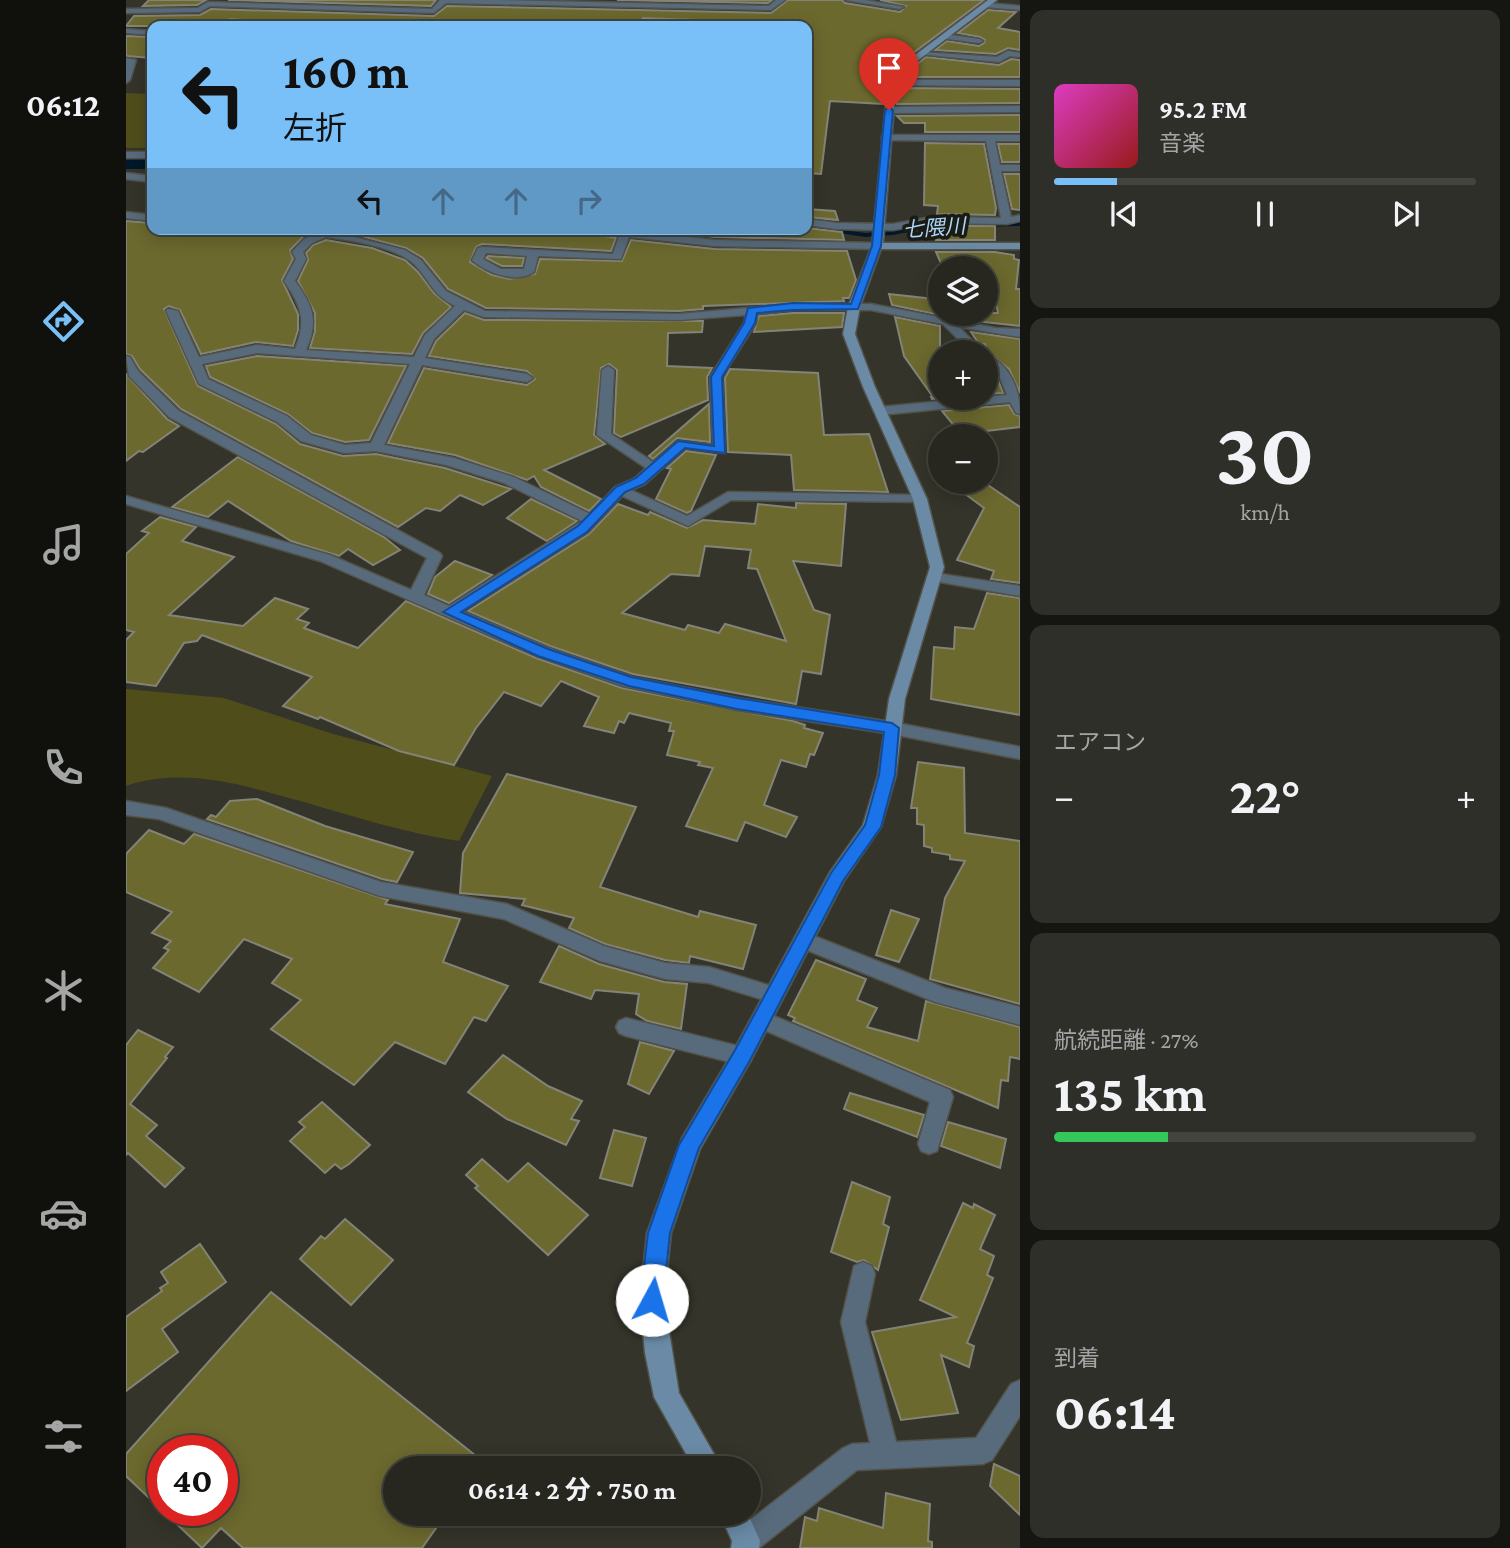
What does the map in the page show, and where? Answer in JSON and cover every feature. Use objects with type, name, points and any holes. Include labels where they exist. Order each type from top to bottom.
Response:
[{"type":"street","points":[[156,9],[166,0]]},
{"type":"street","points":[[384,10],[391,0]]},
{"type":"street","points":[[126,11],[200,10],[208,4],[434,11],[444,1],[608,1],[771,8],[781,0]]},
{"type":"street","points":[[849,0],[900,7]]},
{"type":"street","points":[[702,1456],[667,1397],[658,1353],[652,1300],[659,1233],[690,1145],[762,1020],[837,877],[872,827],[887,775],[897,699],[937,567],[920,499],[849,334],[877,236],[892,83],[897,73],[990,2],[1020,8]]},
{"type":"street","points":[[126,31],[147,33]]},
{"type":"street","points":[[944,36],[979,41]]},
{"type":"street","points":[[922,54],[999,60],[1008,53],[1020,55]]},
{"type":"street","points":[[126,60],[132,60],[126,80]]},
{"type":"street","points":[[892,83],[1020,83]]},
{"type":"street","points":[[889,110],[1020,109]]},
{"type":"street","points":[[885,138],[1020,138]]},
{"type":"street","points":[[990,138],[1007,221]]},
{"type":"street","points":[[126,155],[147,156]]},
{"type":"street","points":[[996,168],[1020,168]]},
{"type":"street","points":[[126,176],[147,178]]},
{"type":"street","points":[[126,215],[147,217]]},
{"type":"street","points":[[812,223],[877,236],[893,227],[932,220],[1007,221],[1020,218]]},
{"type":"street","points":[[299,353],[311,328],[308,305],[289,282],[301,259],[297,252],[308,241],[322,235]]},
{"type":"street","points":[[335,235],[384,248],[415,260],[436,288],[462,306],[484,314],[522,317],[679,317],[793,306],[871,307],[928,318]]},
{"type":"street","points":[[533,252],[529,272],[499,272],[477,260],[482,250],[533,252],[617,257],[625,235]]},
{"type":"street","points":[[635,235],[715,243],[877,236],[1020,246]]},
{"type":"street","points":[[376,447],[429,337],[462,306]]},
{"type":"street","points":[[450,612],[583,529],[621,490],[640,481],[682,444],[720,450],[716,377],[750,323],[752,310]]},
{"type":"street","points":[[172,311],[203,381],[282,419],[306,438],[344,449],[376,447],[449,461],[509,480],[591,520]]},
{"type":"street","points":[[951,326],[966,340]]},
{"type":"street","points":[[969,326],[1020,333]]},
{"type":"street","points":[[194,362],[257,349],[418,361],[527,378]]},
{"type":"street","points":[[126,360],[133,373],[174,414],[435,556],[416,596]]},
{"type":"street","points":[[608,370],[604,435],[654,468]]},
{"type":"street","points":[[880,411],[1017,404],[1005,376],[998,370]]},
{"type":"street","points":[[621,490],[688,522],[727,495],[920,499]]},
{"type":"street","points":[[126,500],[325,558],[543,652],[629,682],[737,704],[892,728],[1020,753]]},
{"type":"street","points":[[934,577],[1020,592]]},
{"type":"street","points":[[126,808],[160,813],[380,889],[508,912],[600,953],[665,971],[709,975],[774,995]]},
{"type":"street","points":[[804,940],[942,996],[1020,1016]]},
{"type":"street","points":[[762,1020],[942,1097],[929,1144]]},
{"type":"street","points":[[626,1027],[742,1056]]},
{"type":"street","points":[[863,1275],[853,1322],[886,1455]]},
{"type":"street","points":[[738,1526],[745,1545],[852,1457],[983,1451],[1020,1393]]},
{"type":"shaded area","points":[[126,93],[147,94],[147,148],[126,148]]},
{"type":"shaded area","points":[[126,689],[224,698],[333,734],[492,776],[459,841],[400,829],[260,790],[215,781],[171,778],[126,786]]},
{"type":"building","points":[[149,0],[206,0],[197,5],[143,6]]},
{"type":"building","points":[[228,0],[436,0],[431,6]]},
{"type":"building","points":[[617,0],[772,0],[768,3]]},
{"type":"building","points":[[788,0],[842,0],[845,3],[900,12],[906,6],[880,0],[984,0],[892,69],[885,83],[883,104],[830,101],[821,174],[812,173],[812,21],[643,18],[641,21],[230,19],[147,21],[147,26],[126,26],[134,16],[200,15],[211,9],[434,16],[447,6],[771,13]]},
{"type":"building","points":[[988,10],[1016,12],[998,28],[1020,32],[1020,50],[1008,48],[996,54],[935,50],[947,41],[979,46],[984,43],[985,40],[980,37],[958,33]]},
{"type":"building","points":[[126,36],[147,37],[147,58],[126,56]]},
{"type":"building","points":[[926,57],[999,65],[1011,59],[1020,60],[1020,77],[901,77]]},
{"type":"building","points":[[898,88],[1020,89],[1020,103],[897,104]]},
{"type":"building","points":[[1020,115],[1020,132],[925,132],[925,123],[904,123],[897,116]]},
{"type":"building","points":[[925,143],[984,144],[995,215],[937,214],[938,206],[924,205]]},
{"type":"building","points":[[998,144],[1020,144],[1020,162],[1002,162]]},
{"type":"building","points":[[1004,174],[1020,174],[1020,210],[1012,209]]},
{"type":"building","points":[[812,209],[835,211],[838,220],[812,217]]},
{"type":"building","points":[[126,221],[147,223],[147,235],[304,236],[290,250],[293,259],[282,280],[298,314],[298,330],[293,346],[256,342],[201,354],[180,310],[169,306],[164,309],[198,386],[276,424],[300,444],[343,456],[376,454],[445,468],[511,489],[483,505],[460,495],[440,511],[426,508],[398,527],[181,409],[140,369],[132,356],[126,354]]},
{"type":"building","points":[[937,226],[995,226],[995,240],[936,240]]},
{"type":"building","points":[[812,229],[842,232],[844,240],[697,235],[812,235]]},
{"type":"building","points":[[357,235],[599,235],[616,238],[611,251],[482,244],[476,247],[470,262],[492,275],[510,279],[535,274],[540,259],[622,261],[631,240],[715,249],[847,251],[856,280],[849,298],[843,298],[844,301],[703,306],[703,309],[679,311],[486,308],[448,289],[423,258],[406,248]]},
{"type":"building","points":[[326,240],[372,248],[405,260],[434,293],[451,307],[423,333],[412,354],[310,348],[315,331],[315,313],[298,281],[308,260],[306,253],[313,245]]},
{"type":"building","points":[[936,252],[995,252],[1014,255],[1014,259],[1019,260],[1016,289],[1020,289],[1020,326],[998,324],[998,256],[938,256]]},
{"type":"building","points":[[486,258],[524,258],[522,266],[502,266]]},
{"type":"building","points":[[889,294],[928,298],[928,312],[892,305]]},
{"type":"building","points":[[465,313],[484,320],[703,321],[702,332],[668,333],[667,366],[712,368],[707,377],[708,400],[621,437],[614,433],[617,370],[609,364],[601,368],[594,435],[605,444],[544,470],[601,499],[589,511],[541,487],[534,476],[527,480],[455,455],[388,443],[424,368],[527,385],[535,379],[527,371],[429,356],[436,341]]},
{"type":"building","points":[[844,313],[842,327],[754,332],[759,316]]},
{"type":"building","points":[[895,317],[928,324],[928,326],[940,326],[940,340],[928,340],[928,390],[904,356]]},
{"type":"building","points":[[971,332],[1020,339],[1020,393],[1009,369],[998,360],[998,340],[976,340]]},
{"type":"building","points":[[257,356],[406,366],[369,440],[345,442],[312,433],[288,414],[210,377],[206,366]]},
{"type":"building","points":[[730,369],[818,373],[824,435],[869,434],[888,492],[794,490],[791,455],[728,452],[725,378]]},
{"type":"building","points":[[126,374],[167,419],[179,426],[126,461]]},
{"type":"building","points":[[998,380],[1003,393],[998,393]]},
{"type":"building","points":[[709,404],[710,442],[677,438],[653,459],[649,456]]},
{"type":"building","points":[[1009,405],[1014,414],[1020,416],[1020,427],[998,430],[998,424],[953,424],[942,411],[998,410],[998,406]]},
{"type":"building","points":[[686,451],[716,455],[691,511],[687,513],[656,499],[671,469],[667,468]]},
{"type":"building","points":[[238,457],[384,537],[400,550],[373,565],[348,549],[339,556],[291,541],[228,501],[208,517],[172,507]]},
{"type":"building","points":[[998,492],[1020,507],[1020,583],[991,579],[994,571],[957,560],[984,508],[965,494],[998,494]]},
{"type":"building","points":[[531,499],[577,521],[547,541],[507,518]]},
{"type":"building","points":[[796,503],[846,504],[841,566],[793,561],[814,610],[830,615],[821,674],[802,671],[796,704],[633,674],[550,646],[468,611],[589,534],[618,504],[648,515],[650,512],[687,528],[703,520],[755,524],[758,504],[796,508]],"holes":[[[705,546],[751,550],[748,568],[757,569],[786,641],[725,624],[719,633],[688,625],[685,630],[622,613],[671,574],[699,576]]]},
{"type":"building","points":[[160,517],[196,527],[182,541],[234,557],[169,615],[243,626],[275,598],[308,609],[297,619],[309,623],[304,628],[358,648],[406,601],[536,658],[622,688],[793,721],[805,725],[804,728],[823,733],[814,755],[810,754],[806,767],[781,760],[764,805],[797,817],[786,837],[745,822],[737,841],[686,826],[713,768],[698,765],[700,762],[667,755],[674,731],[669,731],[671,723],[629,713],[624,723],[619,721],[614,733],[584,726],[599,697],[561,681],[541,706],[504,692],[476,728],[454,765],[399,751],[320,717],[318,719],[283,706],[312,677],[202,635],[197,641],[184,643],[156,686],[126,682],[126,640],[134,632],[126,630],[126,554],[149,533],[142,531]]},
{"type":"building","points":[[455,561],[492,575],[449,603],[428,594],[435,577]]},
{"type":"building","points":[[987,593],[1020,598],[1020,715],[931,699],[934,647],[954,649],[955,627],[974,629]]},
{"type":"building","points":[[918,762],[964,768],[965,833],[1020,841],[1020,1004],[930,979],[945,898],[965,861],[950,859],[950,855],[932,852],[932,848],[924,846],[924,825],[917,824],[917,808],[911,808]]},
{"type":"building","points":[[507,774],[636,807],[600,887],[698,917],[700,911],[756,925],[743,969],[690,956],[689,963],[665,960],[605,944],[569,928],[574,918],[522,905],[525,899],[460,893],[463,853]]},
{"type":"building","points":[[257,799],[325,826],[413,852],[397,882],[207,819],[211,815],[216,817],[230,801]]},
{"type":"building","points":[[149,830],[184,844],[194,834],[388,900],[385,904],[460,919],[443,962],[508,986],[486,1021],[474,1017],[445,1064],[395,1042],[354,1085],[271,1029],[301,1000],[272,983],[292,959],[244,939],[199,992],[153,968],[169,950],[164,948],[171,941],[152,933],[172,912],[126,892],[126,854]]},
{"type":"building","points":[[891,910],[919,919],[899,962],[876,955]]},
{"type":"building","points":[[559,946],[599,964],[664,982],[687,984],[681,1029],[647,1021],[636,1014],[639,994],[595,990],[591,999],[540,982]]},
{"type":"building","points":[[816,960],[866,979],[857,1000],[877,1008],[867,1027],[918,1041],[926,1001],[1020,1027],[1020,1059],[1010,1057],[1008,1081],[1001,1080],[998,1108],[793,1021],[795,1018],[788,1015]]},
{"type":"building","points":[[138,1030],[173,1047],[130,1104],[157,1125],[146,1136],[184,1168],[165,1187],[128,1153],[126,1155],[126,1045]]},
{"type":"building","points":[[640,1042],[674,1051],[649,1094],[628,1084]]},
{"type":"building","points":[[503,1055],[548,1086],[582,1101],[571,1119],[579,1121],[566,1145],[507,1119],[468,1092]]},
{"type":"building","points":[[850,1093],[924,1115],[917,1137],[844,1109]]},
{"type":"building","points":[[322,1102],[370,1145],[341,1169],[335,1164],[325,1173],[290,1141],[305,1127],[299,1122]]},
{"type":"building","points":[[948,1122],[1006,1139],[1000,1168],[941,1146]]},
{"type":"building","points":[[614,1130],[646,1138],[632,1186],[600,1178]]},
{"type":"building","points":[[482,1159],[508,1182],[528,1163],[588,1215],[548,1255],[475,1188],[478,1186],[466,1175]]},
{"type":"building","points":[[852,1182],[890,1197],[883,1224],[889,1227],[878,1270],[864,1260],[857,1262],[831,1252]]},
{"type":"building","points":[[963,1203],[973,1208],[974,1204],[995,1215],[980,1249],[994,1256],[987,1275],[993,1278],[967,1343],[974,1346],[969,1367],[941,1355],[958,1413],[901,1420],[872,1332],[956,1317],[920,1300]]},
{"type":"building","points":[[345,1219],[393,1260],[351,1305],[300,1259],[321,1236],[325,1239]]},
{"type":"building","points":[[200,1244],[226,1282],[162,1329],[178,1352],[126,1391],[126,1317],[162,1291],[160,1288],[168,1283],[161,1272]]},
{"type":"building","points":[[271,1292],[476,1456],[383,1456],[383,1526],[438,1526],[422,1548],[243,1548],[221,1528],[202,1548],[179,1526],[238,1526],[238,1435],[147,1435],[147,1496],[126,1476],[126,1454]]},
{"type":"building","points":[[994,1464],[1020,1476],[1020,1515],[990,1486]]},
{"type":"building","points":[[886,1493],[930,1504],[928,1541],[932,1542],[932,1548],[800,1548],[805,1517],[817,1521],[819,1508],[883,1528]]},
{"type":"waterway","name":"七隈川","points":[[126,161],[147,161]]},
{"type":"waterway","name":"七隈川","points":[[812,228],[865,235],[893,233],[926,226],[1020,224]]},
{"type":"route","points":[[652,1300],[659,1233],[690,1145],[762,1020],[837,877],[872,827],[887,775],[892,728],[737,704],[629,682],[543,652],[450,612],[583,529],[621,490],[640,481],[682,444],[720,450],[716,377],[750,323],[752,310],[793,306],[855,307],[877,246],[889,110]]}]
